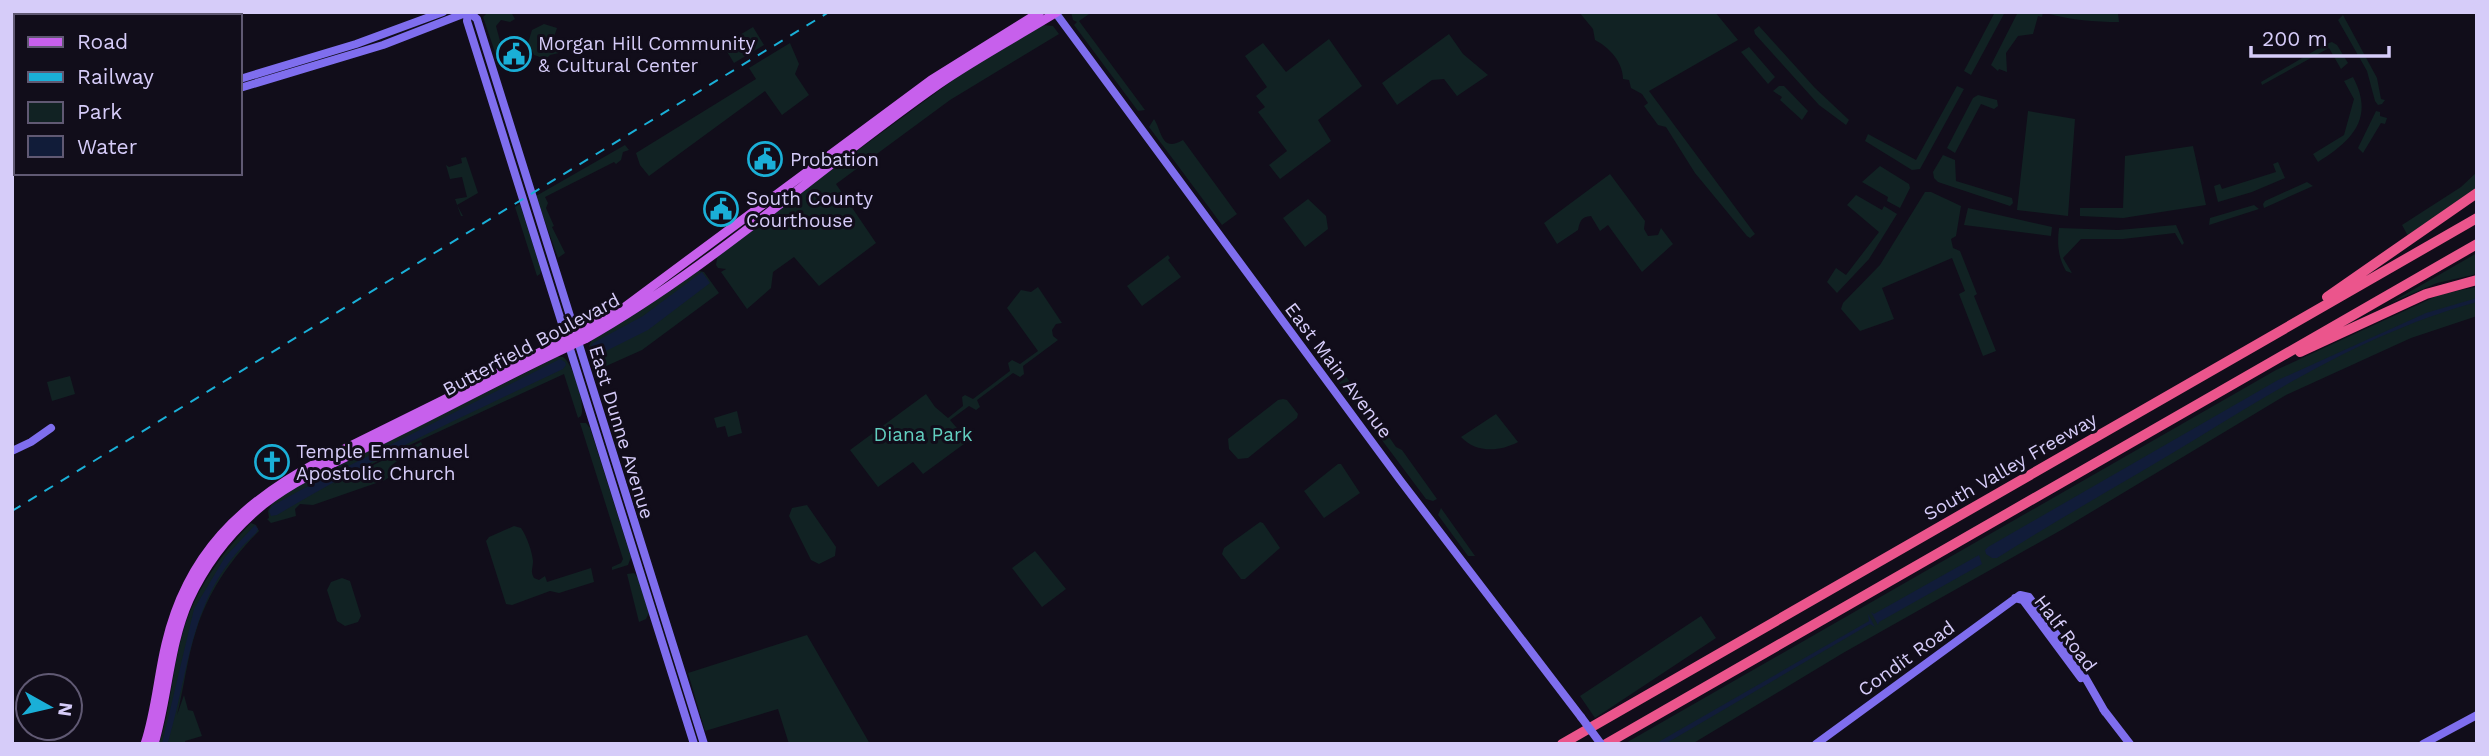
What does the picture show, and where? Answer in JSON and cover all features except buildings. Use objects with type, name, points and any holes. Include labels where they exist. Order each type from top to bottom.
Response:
[{"type":"highway","points":[[2269,337],[2477,193]]},
{"type":"highway","name":"South Valley Freeway","points":[[1562,744],[2477,218]]},
{"type":"highway","name":"South Valley Freeway","points":[[1606,744],[2477,244]]},
{"type":"highway","points":[[2274,360],[2295,355],[2426,294],[2477,280]]},
{"type":"main road","points":[[242,78],[356,44],[443,12]]},
{"type":"main road","points":[[242,87],[370,49],[468,12]]},
{"type":"main road","name":"East Dunne Avenue","points":[[468,12],[467,21],[535,239],[572,340],[694,710],[699,744]]},
{"type":"main road","name":"East Dunne Avenue","points":[[468,12],[477,19],[546,241],[572,340],[639,566],[690,726],[699,744]]},
{"type":"main road","name":"Butterfield Boulevard","points":[[154,744],[174,647],[189,600],[211,561],[245,522],[266,503],[300,481],[572,340],[622,309],[931,80],[1040,12]]},
{"type":"main road","name":"Butterfield Boulevard","points":[[145,744],[155,709],[166,646],[182,597],[207,552],[242,512],[271,489],[299,472],[625,316],[704,261],[939,85],[1056,13]]},
{"type":"main road","name":"East Main Avenue","points":[[1056,13],[1400,480],[1601,744]]},
{"type":"main road","points":[[535,239],[546,241]]},
{"type":"main road","points":[[12,451],[32,442],[51,428]]},
{"type":"main road","points":[[639,566],[643,567],[652,594],[659,600]]},
{"type":"main road","name":"Half Road","points":[[2015,598],[2023,600],[2130,744]]},
{"type":"main road","name":"Condit Road","points":[[1816,744],[2015,598]]},
{"type":"main road","points":[[666,653],[681,671]]},
{"type":"main road","points":[[690,726],[694,710]]},
{"type":"main road","points":[[2423,744],[2477,715]]},
{"type":"green space","points":[[488,12],[511,12],[515,19],[510,22],[501,20],[496,26],[500,41],[498,49],[504,61],[499,64],[483,17]]},
{"type":"green space","points":[[1071,12],[1092,12],[1079,21],[1145,110],[1138,111],[1074,25],[1077,22],[1073,20]]},
{"type":"green space","points":[[1579,12],[1715,12],[1738,40],[1649,91],[1755,234],[1750,238],[1695,173],[1666,127],[1658,125],[1644,106],[1648,103],[1642,94],[1631,88],[1629,80],[1623,79],[1618,61],[1595,40],[1593,29]]},
{"type":"green space","points":[[1995,12],[2005,12],[1971,75],[1964,71]]},
{"type":"green space","points":[[2018,12],[2043,12],[2042,17],[2038,16],[2033,34],[2018,36],[2006,53],[2007,72],[1998,71],[1991,65]]},
{"type":"green space","points":[[2049,12],[2118,13],[2119,22],[2075,19]]},
{"type":"green space","points":[[2343,15],[2377,78],[2381,99],[2385,100],[2382,104],[2378,105],[2375,101],[2367,71],[2338,20]]},
{"type":"green space","points":[[544,24],[557,28],[554,37],[563,40],[559,53],[546,59],[534,55],[528,43],[532,30]]},
{"type":"green space","points":[[1043,25],[1053,26],[1059,34],[950,100],[836,184],[876,243],[819,286],[794,257],[773,272],[771,288],[747,309],[721,272],[726,269],[716,265],[718,253],[960,75]]},
{"type":"green space","points":[[1759,26],[1815,88],[1849,120],[1846,125],[1819,105],[1755,34],[1754,30]]},
{"type":"green space","points":[[753,27],[764,45],[734,63],[723,45]]},
{"type":"green space","points":[[1449,34],[1463,54],[1488,75],[1457,96],[1444,79],[1432,80],[1397,105],[1382,83]]},
{"type":"green space","points":[[1329,39],[1362,86],[1318,120],[1331,141],[1280,179],[1269,165],[1287,151],[1258,112],[1265,107],[1256,96],[1267,87],[1245,56],[1263,43],[1286,72]]},
{"type":"green space","points":[[2332,42],[2337,45],[2348,63],[2341,69],[2329,48],[2262,85],[2261,82]]},
{"type":"green space","points":[[790,43],[799,64],[795,74],[809,95],[782,115],[765,91],[649,176],[640,165],[636,153],[756,79],[749,68]]},
{"type":"green space","points":[[1749,47],[1775,77],[1768,84],[1741,52]]},
{"type":"green space","points":[[2353,77],[2362,105],[2361,116],[2350,137],[2318,162],[2313,154],[2344,135],[2354,99],[2344,81]]},
{"type":"green space","points":[[1784,86],[1808,111],[1802,120],[1780,100],[1782,97],[1773,91]]},
{"type":"green space","points":[[1957,86],[1964,89],[1920,169],[1912,170],[1865,141],[1868,134],[1916,160]]},
{"type":"green space","points":[[1978,95],[1997,100],[1998,106],[1994,109],[1981,104],[1955,153],[1947,148],[1973,98]]},
{"type":"green space","points":[[2028,111],[2075,119],[2068,216],[2017,210]]},
{"type":"green space","points":[[2376,111],[2387,118],[2385,124],[2381,123],[2363,153],[2358,148]]},
{"type":"green space","points":[[1154,119],[1166,142],[1170,144],[1183,140],[1237,214],[1222,225],[1149,127]]},
{"type":"green space","points":[[625,145],[629,150],[623,152],[621,160],[616,164],[614,162],[545,197],[548,203],[546,208],[554,226],[552,227],[565,253],[558,258],[536,196]]},
{"type":"green space","points":[[2193,146],[2206,205],[2123,218],[2080,216],[2080,208],[2123,208],[2125,156]]},
{"type":"green space","points":[[1943,155],[1955,160],[1956,181],[2012,198],[2013,203],[2010,206],[1938,182],[1933,172]]},
{"type":"green space","points":[[466,157],[478,193],[457,205],[455,199],[467,197],[462,177],[450,179],[446,165],[449,167],[462,163],[461,158]]},
{"type":"green space","points":[[2278,162],[2285,178],[2218,202],[2214,186],[2220,184],[2222,189],[2276,172],[2273,164]]},
{"type":"green space","points":[[1880,166],[1909,184],[1910,188],[1900,208],[1887,201],[1888,197],[1862,182]]},
{"type":"green space","points":[[2477,172],[2477,190],[2408,236],[2402,225],[2461,187]]},
{"type":"green space","points":[[1610,174],[1645,221],[1644,229],[1648,236],[1658,235],[1661,228],[1673,244],[1642,272],[1608,225],[1600,231],[1591,216],[1583,218],[1578,230],[1557,244],[1544,223]]},
{"type":"green space","points":[[2307,182],[2313,186],[2264,208],[2265,201]]},
{"type":"green space","points":[[1925,192],[1931,192],[1961,206],[1956,236],[1951,239],[1953,248],[1960,251],[1996,351],[1983,356],[1959,294],[1965,291],[1952,258],[1882,288],[1894,319],[1860,331],[1841,309],[1843,303],[1880,265]]},
{"type":"green space","points":[[1856,195],[1882,210],[1884,206],[1897,214],[1869,259],[1837,293],[1827,282],[1836,268],[1846,275],[1879,232],[1847,205]]},
{"type":"green space","points":[[1308,199],[1326,216],[1328,229],[1305,247],[1283,218]]},
{"type":"green space","points":[[520,204],[541,270],[537,276],[515,207]]},
{"type":"green space","points":[[2254,205],[2259,209],[2209,225],[2210,218]]},
{"type":"green space","points":[[1968,208],[2052,227],[2051,236],[1964,225]]},
{"type":"green space","points":[[2176,225],[2184,243],[2182,245],[2175,233],[2123,239],[2081,239],[2063,258],[2072,273],[2066,271],[2063,266],[2058,245],[2059,228],[2118,230]]},
{"type":"green space","points":[[2477,253],[2477,274],[2437,283],[2390,303]]},
{"type":"green space","points":[[1168,255],[1168,260],[1181,277],[1142,306],[1127,286]]},
{"type":"green space","points":[[695,270],[704,272],[719,293],[642,350],[595,371],[588,349],[592,339],[641,310]]},
{"type":"green space","name":"Diana Park","points":[[1038,287],[1062,323],[1056,324],[1052,330],[1053,336],[1058,340],[1023,366],[1024,374],[1020,377],[1013,373],[977,400],[980,407],[976,410],[969,406],[950,420],[968,441],[923,474],[913,462],[878,487],[850,450],[926,394],[935,407],[948,418],[963,406],[962,397],[965,395],[973,399],[1010,371],[1008,363],[1012,360],[1020,364],[1038,351],[1007,308],[1021,290],[1031,292]]},
{"type":"green space","points":[[2477,287],[2477,316],[2411,338],[2286,395],[2063,529],[1843,653],[1692,744],[1624,744],[2276,370],[2441,294]]},
{"type":"green space","points":[[557,357],[563,357],[567,361],[578,385],[582,411],[578,418],[564,374],[399,450],[332,485],[421,442],[424,449],[391,466],[391,476],[385,480],[313,505],[300,504],[295,509],[296,516],[271,523],[267,519],[273,501],[292,489]]},
{"type":"green space","points":[[1332,358],[1362,398],[1374,421],[1386,437],[1402,450],[1437,499],[1426,499],[1325,364]]},
{"type":"green space","points":[[70,376],[75,394],[52,401],[47,382]]},
{"type":"green space","points":[[1278,400],[1287,400],[1298,414],[1297,418],[1248,458],[1238,459],[1229,449],[1228,439]]},
{"type":"green space","points":[[737,411],[742,433],[728,437],[725,426],[717,428],[714,418]]},
{"type":"green space","points":[[1496,414],[1518,442],[1503,448],[1488,449],[1474,446],[1461,437]]},
{"type":"green space","points":[[580,423],[586,423],[590,428],[631,557],[628,565],[612,570],[612,567],[623,559]]},
{"type":"green space","points":[[1341,464],[1360,493],[1324,518],[1304,491]]},
{"type":"green space","points":[[807,505],[836,547],[835,556],[819,564],[811,560],[789,516],[792,508]]},
{"type":"green space","points":[[1441,508],[1475,556],[1468,556],[1438,515]]},
{"type":"green space","points":[[1260,522],[1280,548],[1245,579],[1241,579],[1222,554],[1224,548]]},
{"type":"green space","points":[[251,523],[256,525],[259,531],[229,565],[214,590],[201,617],[190,652],[177,715],[184,695],[188,710],[193,711],[202,736],[185,741],[186,744],[159,744],[179,646],[194,602],[210,573]]},
{"type":"green space","points":[[514,526],[521,528],[529,544],[534,578],[539,580],[545,576],[547,582],[591,568],[594,582],[559,593],[550,591],[512,605],[506,604],[486,541],[489,537]]},
{"type":"green space","points":[[1035,551],[1066,589],[1042,607],[1012,568]]},
{"type":"green space","points":[[634,573],[649,613],[646,619],[639,622],[627,574]]},
{"type":"green space","points":[[342,578],[350,581],[361,616],[358,622],[345,626],[337,621],[327,590],[331,582]]},
{"type":"green space","points":[[1701,616],[1716,638],[1595,718],[1580,696]]},
{"type":"green space","points":[[807,635],[870,744],[789,744],[778,709],[705,731],[688,673]]},
{"type":"water","points":[[702,272],[710,283],[648,330],[596,356],[591,354],[589,349],[593,343],[643,316]]},
{"type":"water","points":[[2477,298],[2477,302],[2404,327],[2333,359],[1997,558],[1986,554],[1988,547],[2278,380],[2426,313]]},
{"type":"water","points":[[560,359],[566,365],[563,369],[346,475],[271,516],[269,511],[272,506],[297,492]]},
{"type":"water","points":[[255,525],[258,529],[256,533],[234,556],[206,603],[196,628],[169,739],[167,744],[162,744],[194,609],[225,557]]},
{"type":"water","points":[[1979,555],[1982,564],[1878,625],[1871,612],[1874,614]]},
{"type":"water","points":[[1868,614],[1875,627],[1870,624],[1665,744],[1655,744],[1869,621]]},
{"type":"railway","points":[[12,511],[829,12]]},
{"type":"place","name":"Morgan Hill Community & Cultural Center","points":[[514,54]]},
{"type":"place","name":"Probation","points":[[765,159]]},
{"type":"place","name":"South County Courthouse","points":[[721,209]]},
{"type":"place","name":"Temple Emmanuel Apostolic Church","points":[[272,462]]}]
